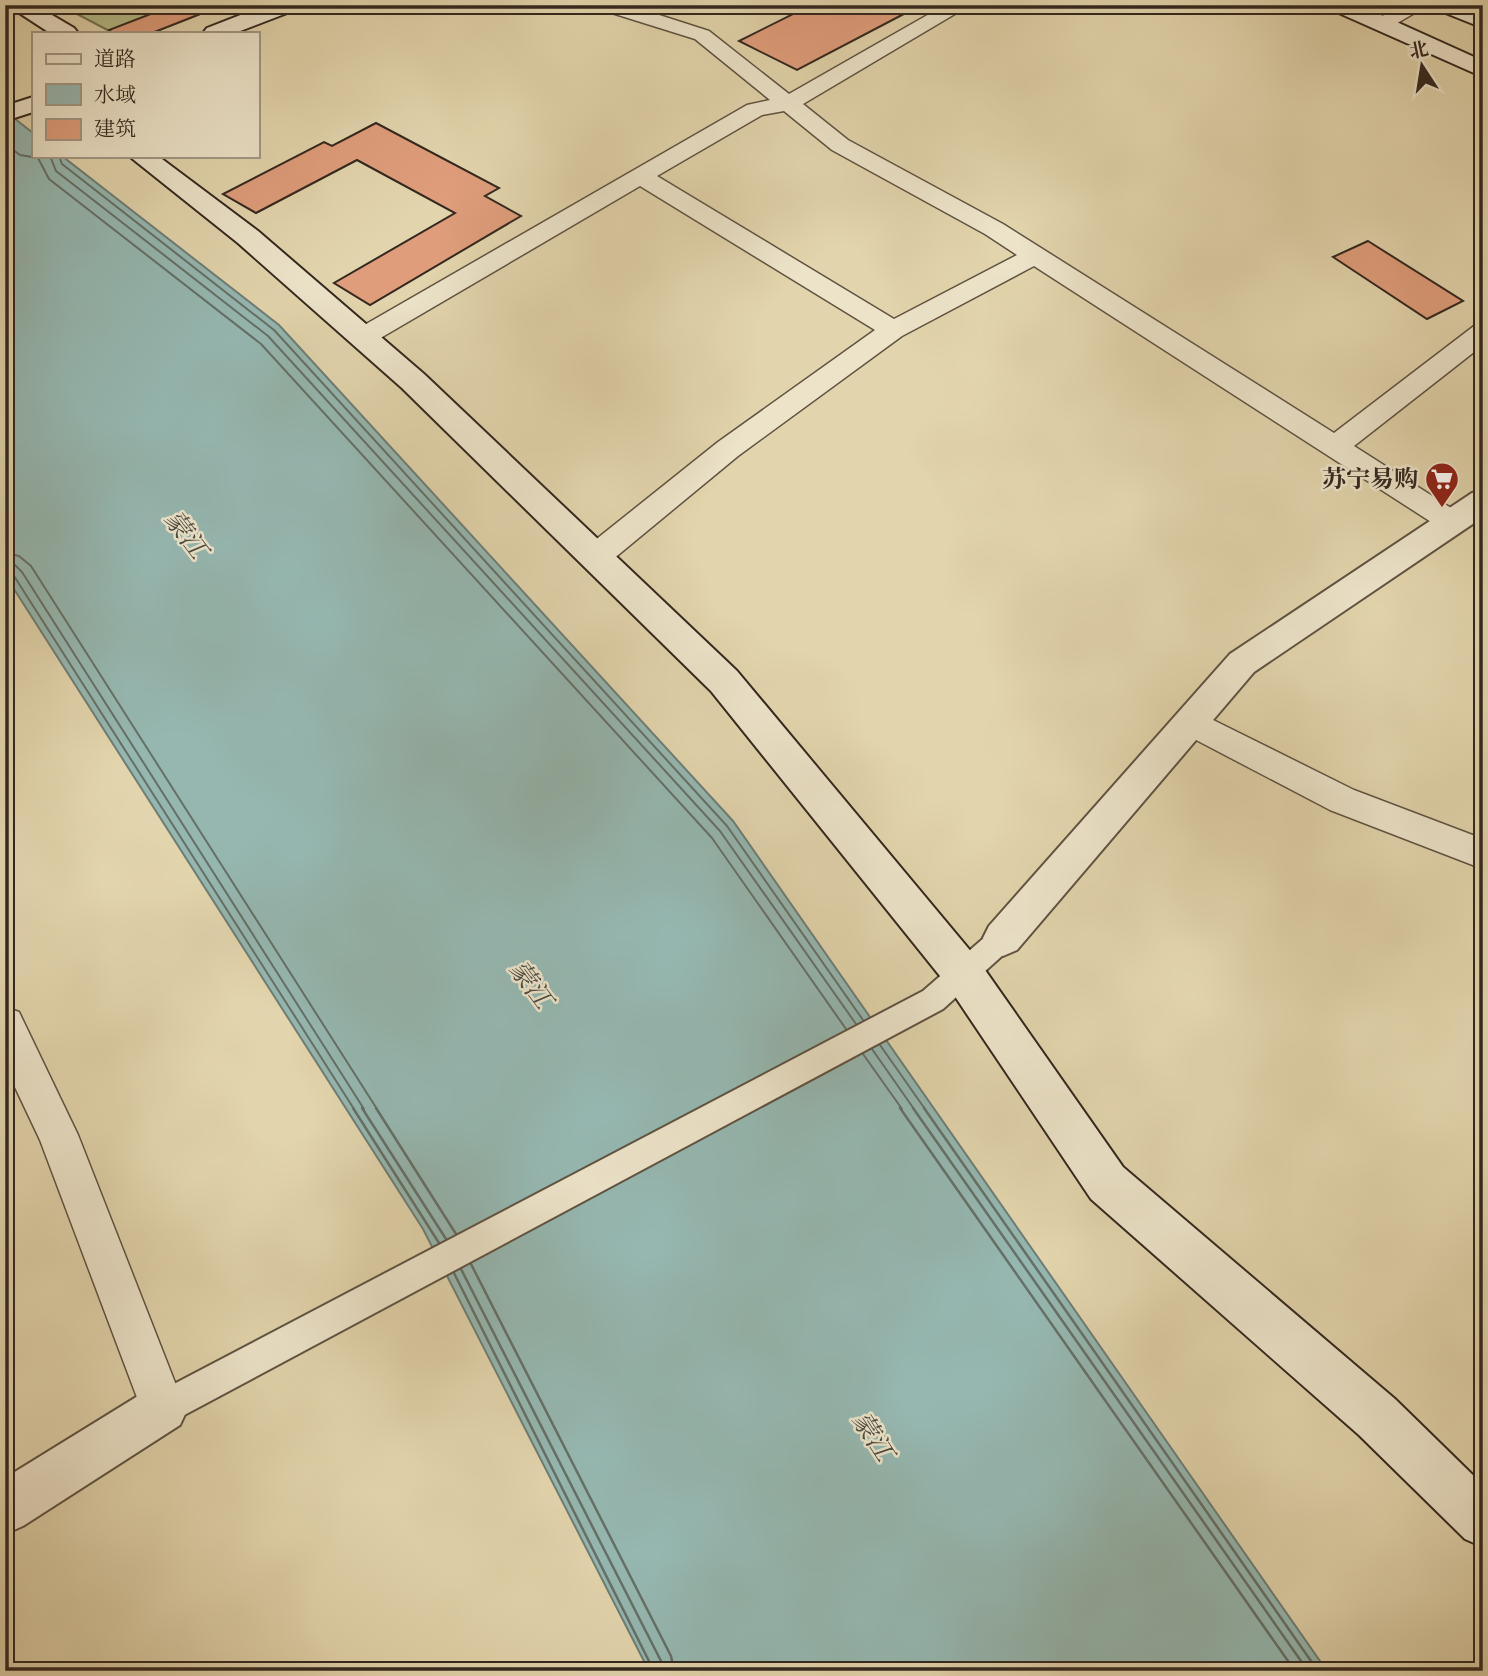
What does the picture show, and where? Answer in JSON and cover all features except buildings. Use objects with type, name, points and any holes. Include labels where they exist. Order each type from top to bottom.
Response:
[{"type":"main road","points":[[18,5],[64,32]]},
{"type":"main road","points":[[218,32],[287,5]]},
{"type":"main road","points":[[1340,5],[1483,69]]},
{"type":"main road","points":[[1446,5],[1483,21]]},
{"type":"main road","points":[[145,158],[248,236],[413,381],[724,681],[963,973],[1107,1183],[1377,1417],[1483,1521]]},
{"type":"main road","points":[[1003,938],[1242,663],[1483,500]]},
{"type":"main road","points":[[5,1508],[163,1408]]},
{"type":"street","points":[[607,5],[702,35],[840,145],[995,229],[1452,522]]},
{"type":"street","points":[[363,337],[755,110],[787,103],[960,5]]},
{"type":"street","points":[[1382,24],[1418,5]]},
{"type":"street","points":[[640,176],[893,330]]},
{"type":"street","points":[[595,557],[728,449],[893,330],[1036,255]]},
{"type":"street","points":[[1335,447],[1483,332]]},
{"type":"street","points":[[1191,722],[1342,800],[1483,855]]},
{"type":"street","points":[[5,1024],[58,1135],[163,1408],[933,1000],[1003,938]]},
{"type":"green space","points":[[60,5],[223,5],[155,32],[111,32]]},
{"type":"water","name":"蒙江","points":[[5,111],[32,132],[32,158],[65,158],[279,325],[733,821],[1327,1671],[649,1671],[423,1229],[5,575]]},
{"type":"place","name":"苏宁易购","points":[[1442,509]]}]
